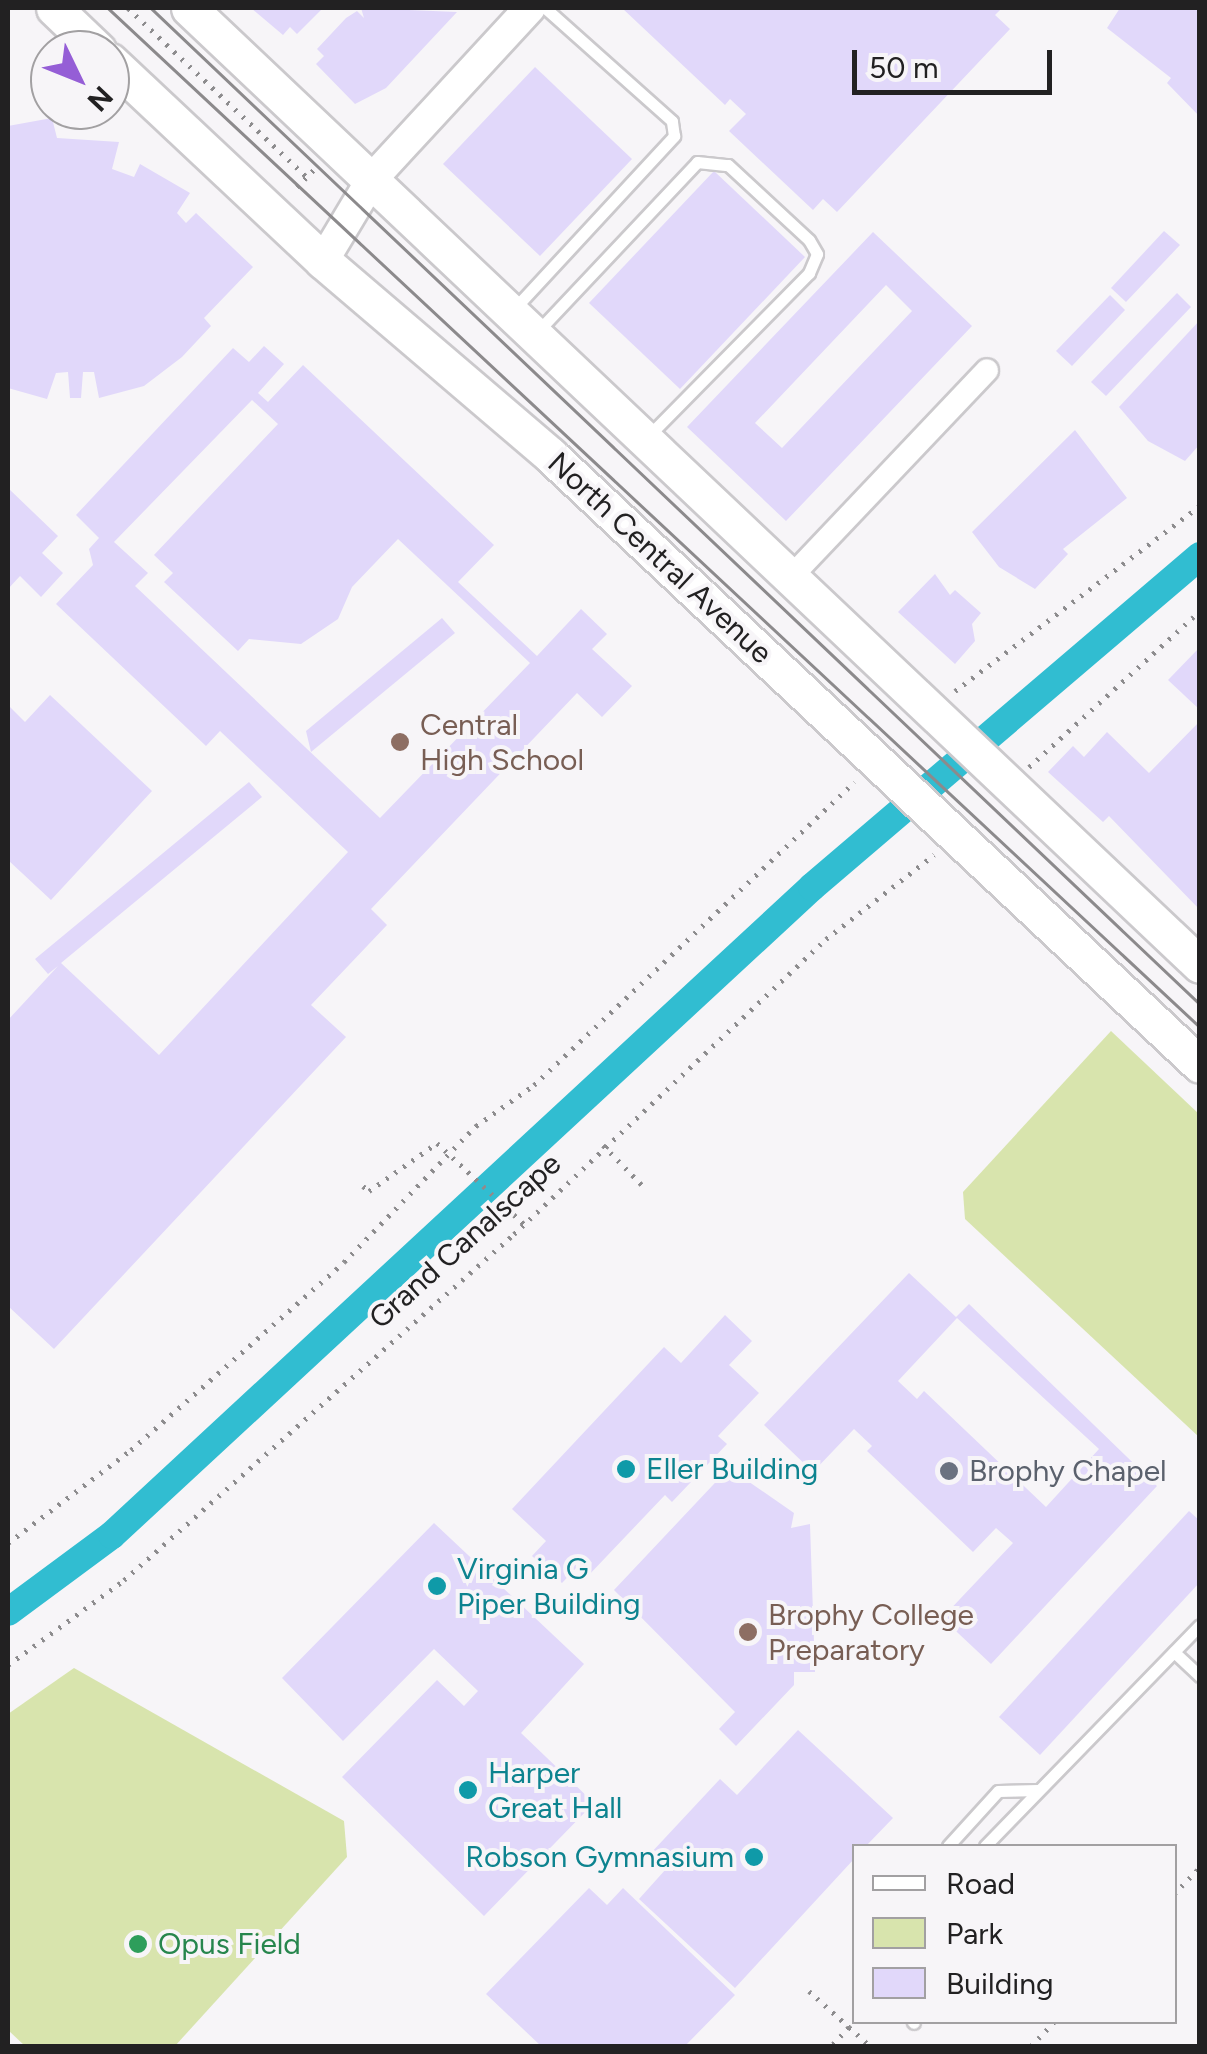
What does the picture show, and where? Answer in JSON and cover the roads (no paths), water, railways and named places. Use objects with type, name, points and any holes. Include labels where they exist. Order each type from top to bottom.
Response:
[{"type":"main road","points":[[54,8],[77,30]]},
{"type":"main road","points":[[189,8],[523,323],[932,718],[1005,773],[1200,964]]},
{"type":"main road","name":"North Central Avenue","points":[[130,80],[323,261],[550,455],[882,764],[945,836],[1200,1065]]},
{"type":"street","points":[[323,261],[372,179],[530,8]]},
{"type":"street","points":[[788,580],[987,370]]},
{"type":"lane","points":[[523,323],[674,136],[672,121],[545,8]]},
{"type":"lane","points":[[523,323],[697,162],[728,165],[809,240],[816,254],[810,273],[642,441]]},
{"type":"lane","points":[[987,1844],[1200,1624]]},
{"type":"lane","points":[[1174,1652],[1200,1676]]},
{"type":"lane","points":[[950,1844],[998,1792],[1038,1790]]},
{"type":"waterway","points":[[8,1612],[112,1535],[812,887],[1200,556]]},
{"type":"tram line","points":[[108,8],[1200,1027]]},
{"type":"tram line","points":[[151,8],[1200,1004]]},
{"type":"place","name":"Central High School","points":[[400,742]]},
{"type":"place","name":"Eller Building","points":[[626,1469]]},
{"type":"place","name":"Brophy Chapel","points":[[949,1471]]},
{"type":"place","name":"Virginia G Piper Building","points":[[437,1586]]},
{"type":"place","name":"Brophy College Preparatory","points":[[748,1632]]},
{"type":"place","name":"Harper Great Hall","points":[[468,1790]]},
{"type":"place","name":"Robson Gymnasium","points":[[754,1857]]},
{"type":"place","name":"Opus Field","points":[[138,1944]]}]
